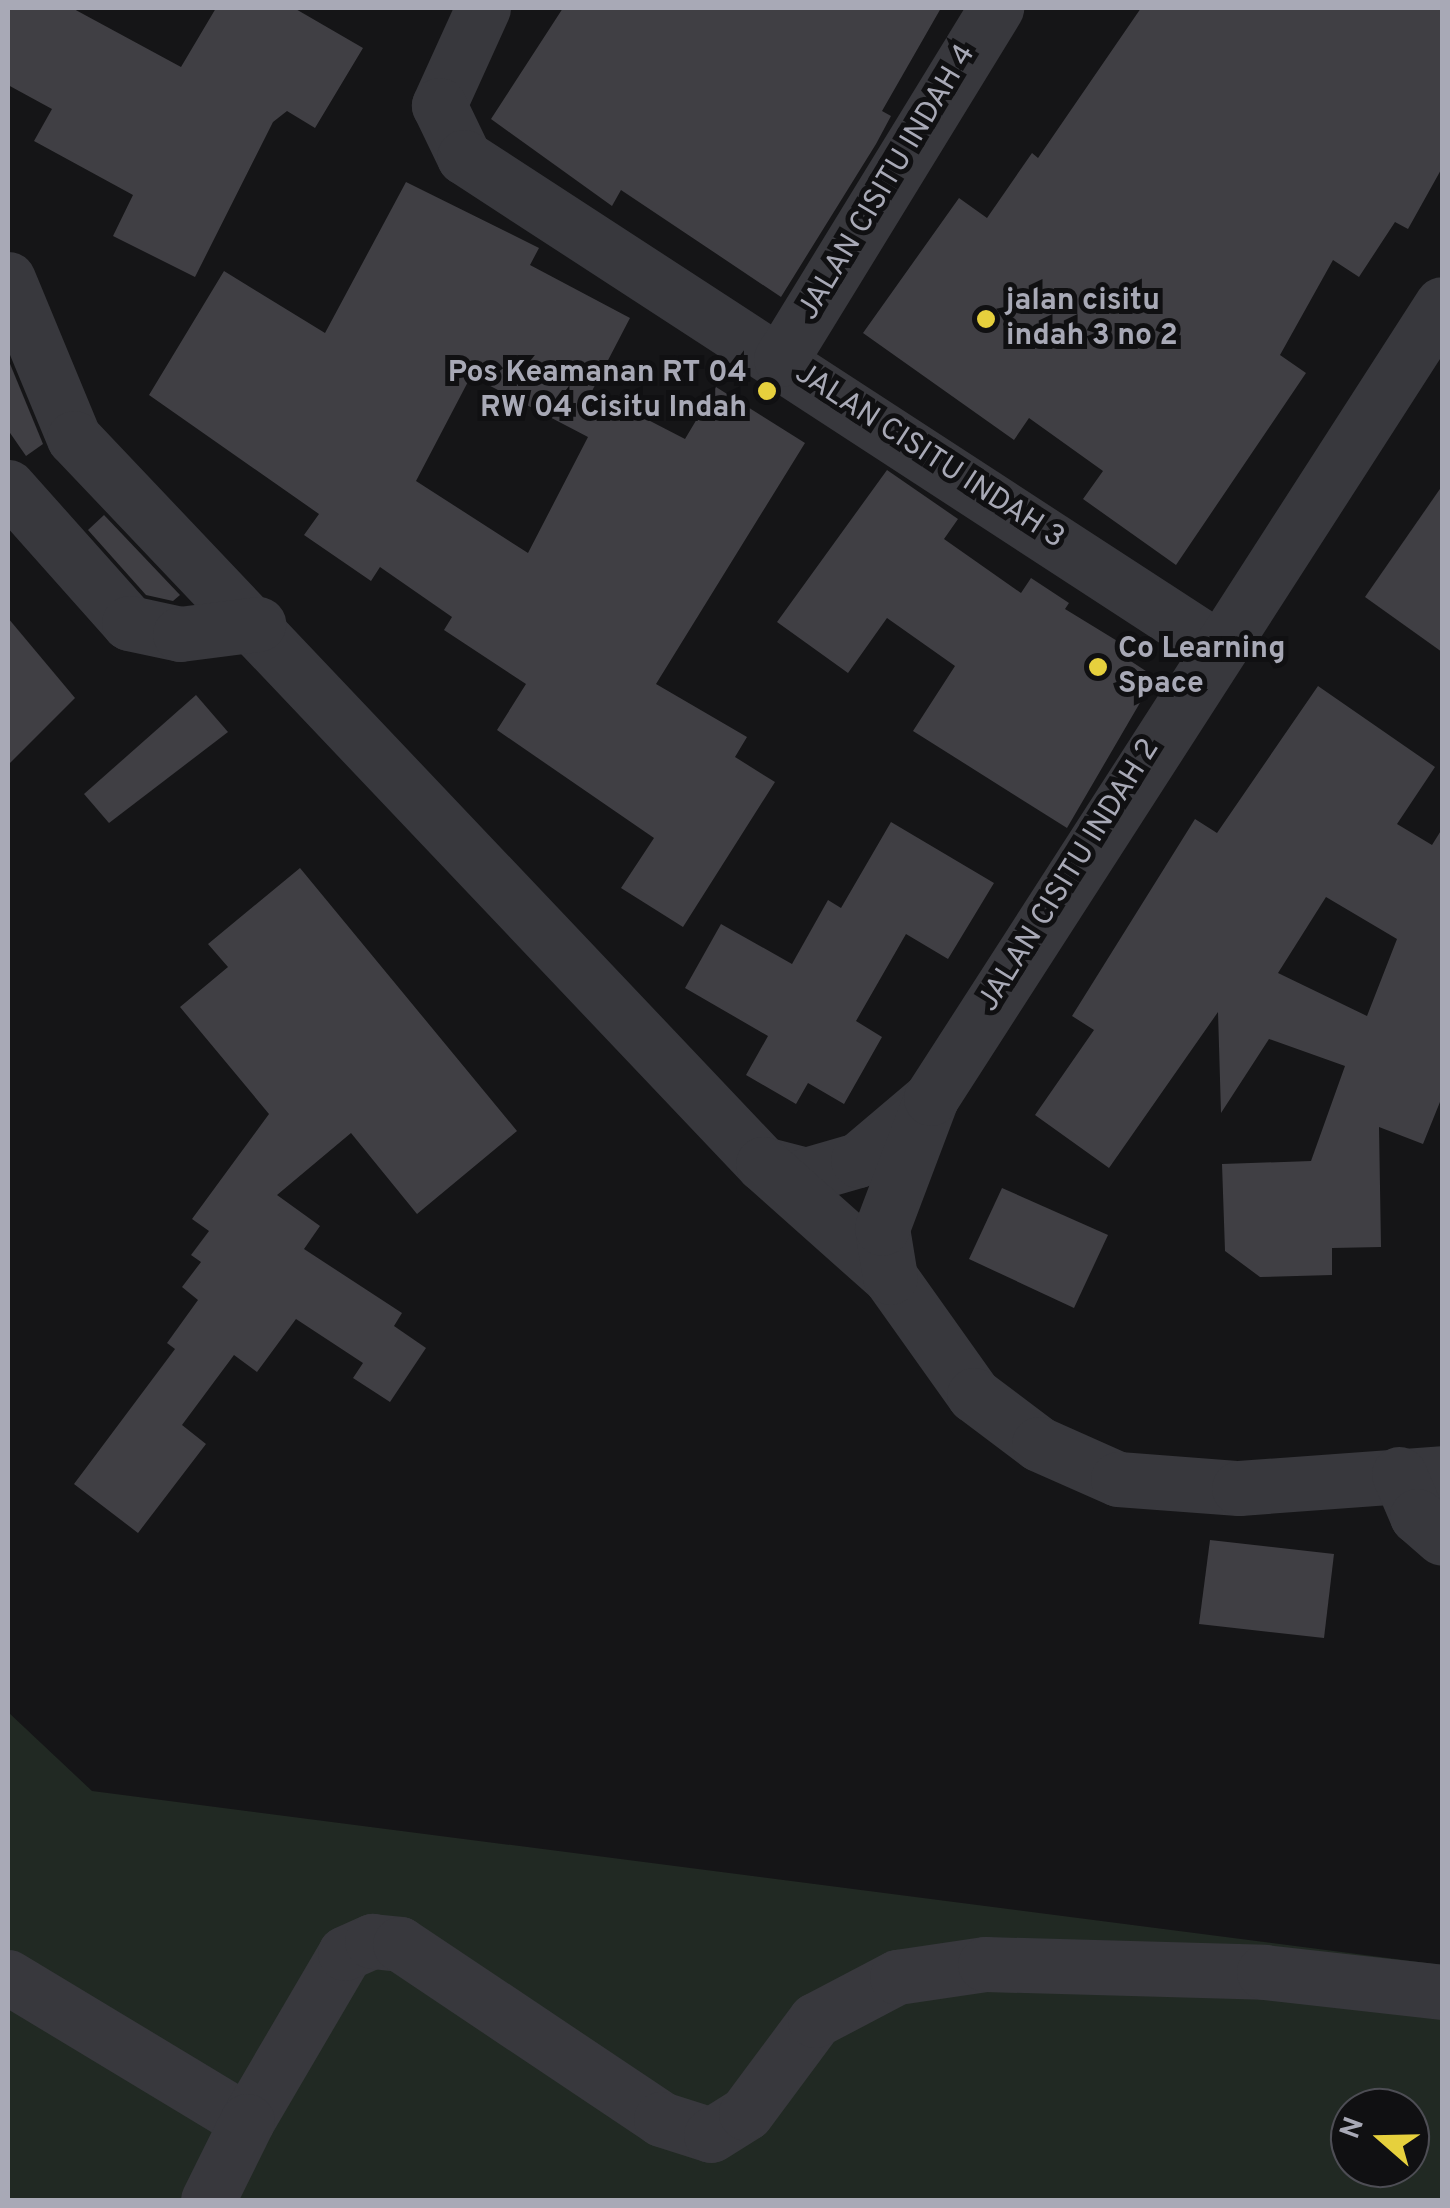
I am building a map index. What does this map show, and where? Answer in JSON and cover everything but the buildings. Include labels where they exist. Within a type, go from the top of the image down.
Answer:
[{"type":"street","name":"JALAN CISITU INDAH 3","points":[[483,8],[446,75],[438,105],[464,157],[1215,646]]},
{"type":"street","name":"JALAN CISITU INDAH 4","points":[[780,360],[996,8]]},
{"type":"street","points":[[8,279],[74,438],[258,624],[763,1164],[890,1277],[974,1395],[1039,1444],[1118,1479],[1239,1488],[1421,1474],[1418,1516],[1442,1538]]},
{"type":"street","name":"JALAN CISITU INDAH 2","points":[[931,1098],[1215,646],[1442,304]]},
{"type":"street","points":[[8,487],[129,623],[180,634],[258,624]]},
{"type":"street","points":[[763,1164],[806,1175],[858,1160],[931,1098]]},
{"type":"street","points":[[890,1277],[882,1228],[931,1098]]},
{"type":"street","points":[[208,2200],[248,2121],[345,1953],[372,1941],[400,1944],[660,2118],[711,2135],[746,2113],[815,2020],[897,1977],[1025,1965],[1264,1972],[1442,1992]]},
{"type":"street","points":[[8,1976],[248,2121]]},
{"type":"shaded area","points":[[8,1712],[92,1791],[1442,1965],[1442,2200],[8,2200]]},
{"type":"place","name":"jalan cisitu indah 3 no 2","points":[[986,319]]},
{"type":"place","name":"Pos Keamanan RT 04 RW 04 Cisitu Indah","points":[[767,391]]},
{"type":"place","name":"Co Learning Space","points":[[1098,667]]}]
